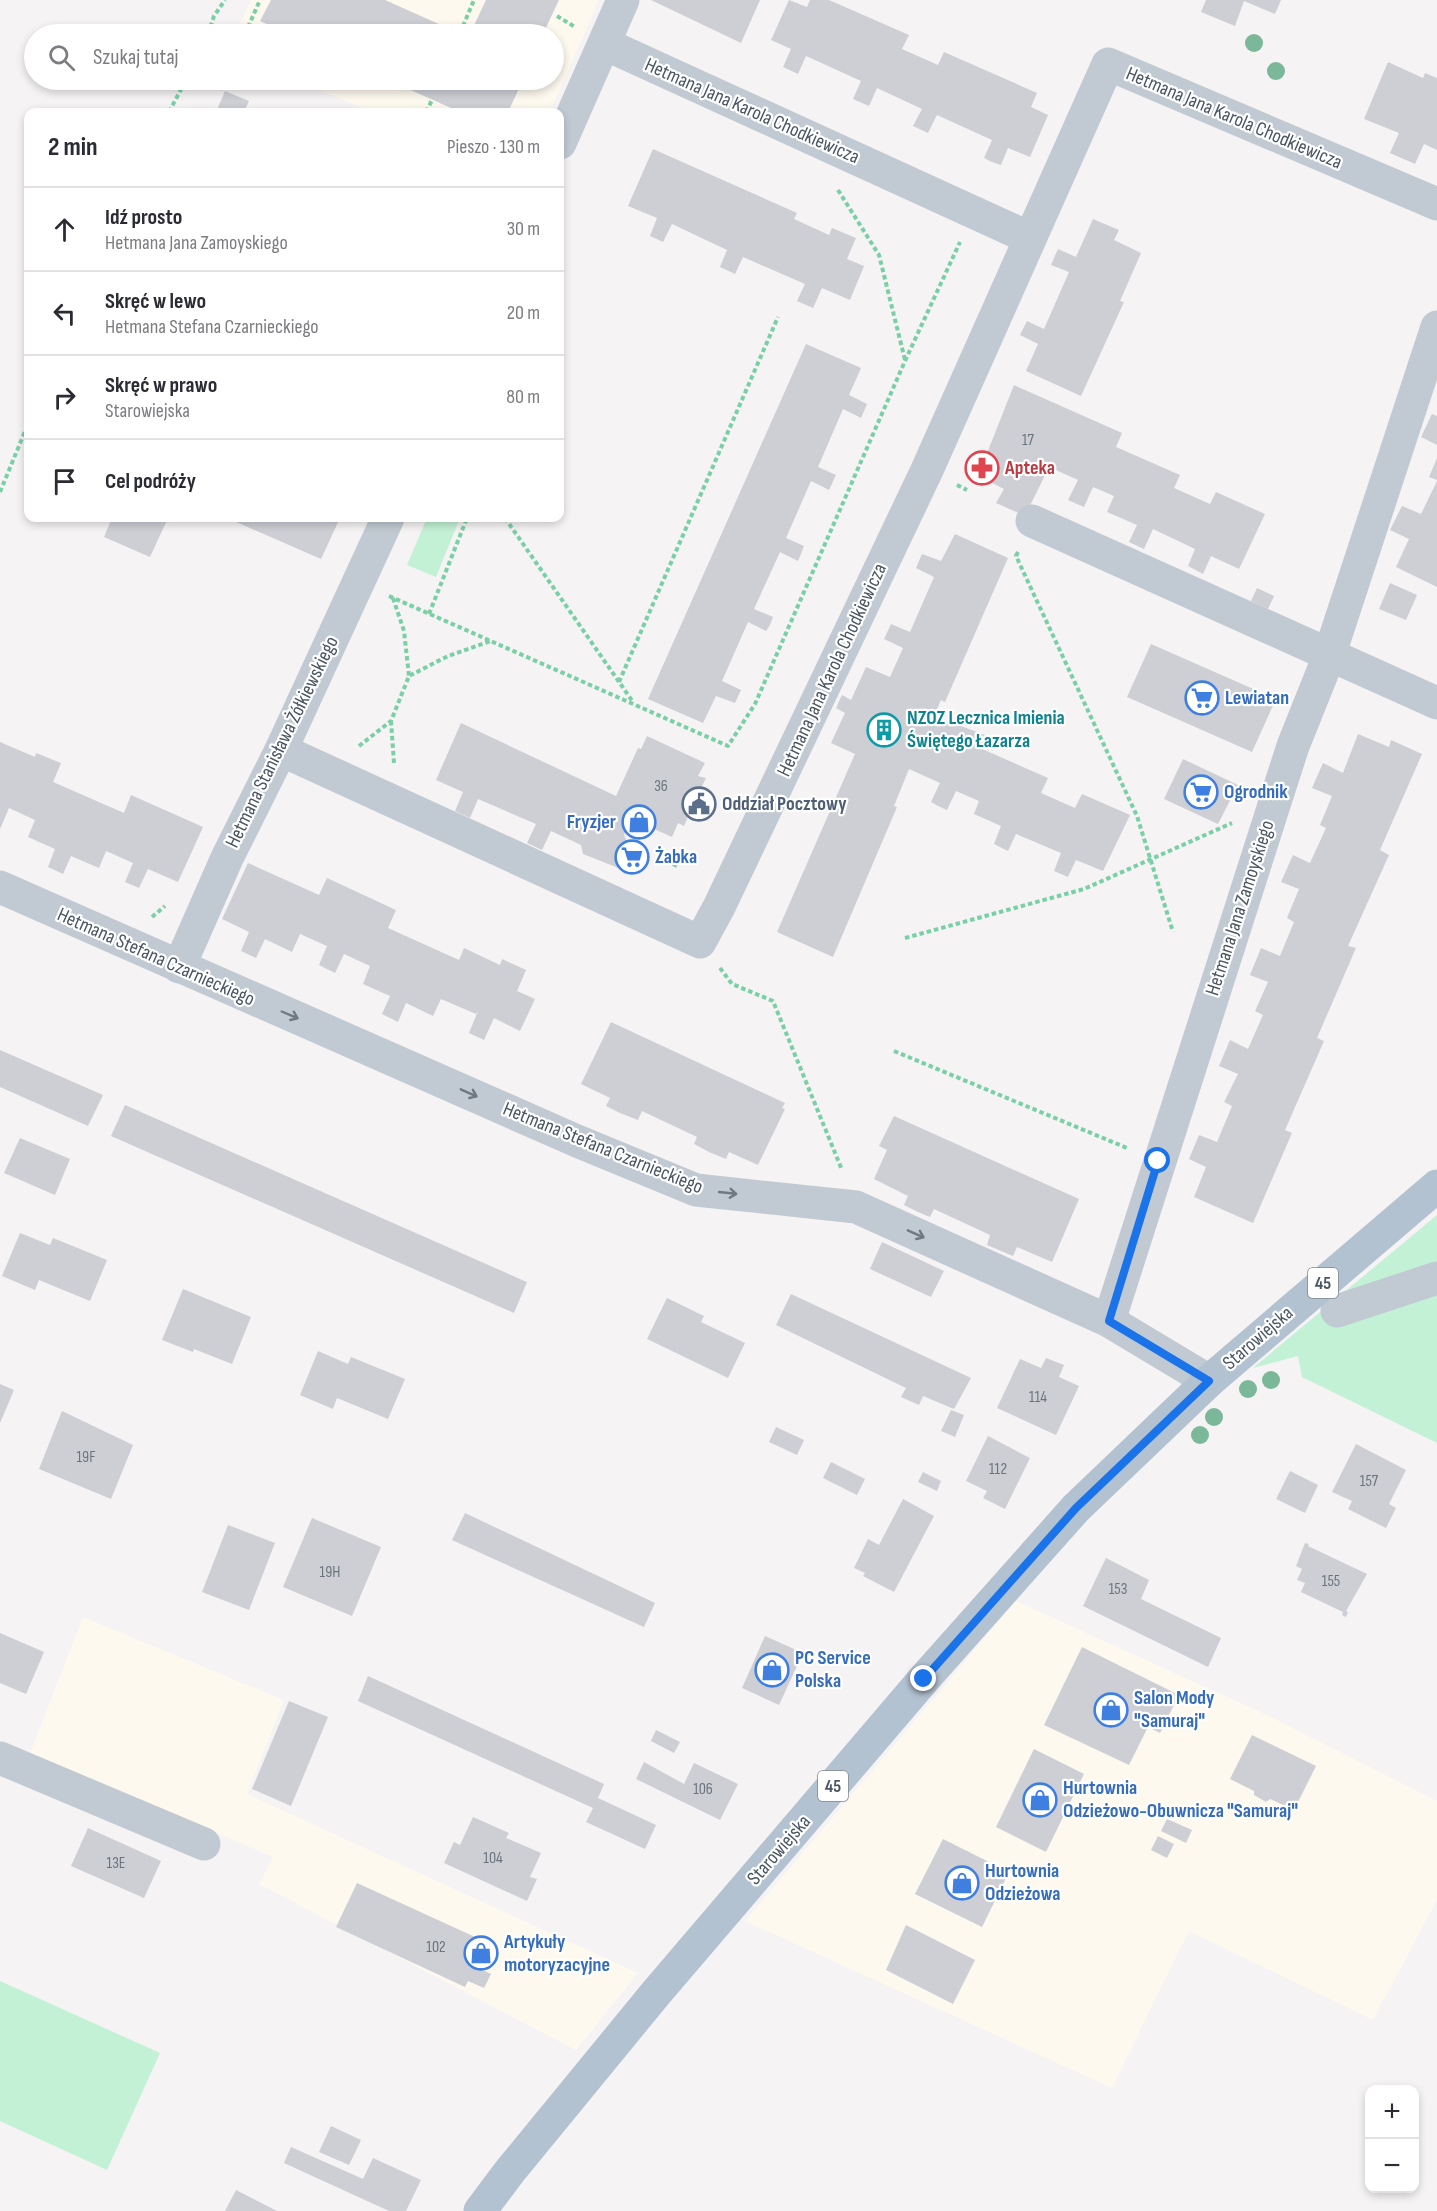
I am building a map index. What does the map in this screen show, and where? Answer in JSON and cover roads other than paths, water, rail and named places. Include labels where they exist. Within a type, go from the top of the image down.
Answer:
[{"type":"main road","name":"Starowiejska","points":[[480,2211],[656,1993],[924,1679],[1076,1508],[1209,1381],[1437,1186]]},
{"type":"street","points":[[564,134],[623,0]]},
{"type":"street","name":"Hetmana Jana Karola Chodkiewicza","points":[[605,44],[1030,237]]},
{"type":"street","name":"Hetmana Jana Karola Chodkiewicza","points":[[281,750],[700,942],[719,907],[927,470],[1108,64],[1437,204]]},
{"type":"street","name":"Hetmana Jana Zamoyskiego","points":[[1109,1321],[1158,1161],[1293,746],[1329,656],[1437,327]]},
{"type":"street","points":[[1032,521],[1437,704]]},
{"type":"street","name":"Hetmana Stanisława Żółkiewskiego","points":[[178,967],[386,522]]},
{"type":"street","name":"Hetmana Stefana Czarnieckiego","points":[[0,887],[577,1141],[696,1190],[856,1207],[1109,1321],[1209,1381]]},
{"type":"street","points":[[1337,1311],[1437,1278]]},
{"type":"street","points":[[0,1758],[204,1844]]},
{"type":"place","name":"Apteka","points":[[982,468]]},
{"type":"place","name":"Lewiatan","points":[[1202,698]]},
{"type":"place","name":"NZOZ Lecznica Imienia Świętego Łazarza","points":[[884,730]]},
{"type":"place","name":"Ogrodnik","points":[[1201,792]]},
{"type":"place","name":"Oddział Pocztowy","points":[[699,804]]},
{"type":"place","name":"Fryzjer","points":[[639,822]]},
{"type":"place","name":"Żabka","points":[[632,857]]},
{"type":"place","name":"PC Service Polska","points":[[772,1670]]},
{"type":"place","name":"Salon Mody \"Samuraj\"","points":[[1111,1710]]},
{"type":"place","name":"Hurtownia Odzieżowo-Obuwnicza \"Samuraj\"","points":[[1040,1800]]},
{"type":"place","name":"Hurtownia Odzieżowa","points":[[962,1883]]},
{"type":"place","name":"Artykuły motoryzacyjne","points":[[481,1953]]}]
